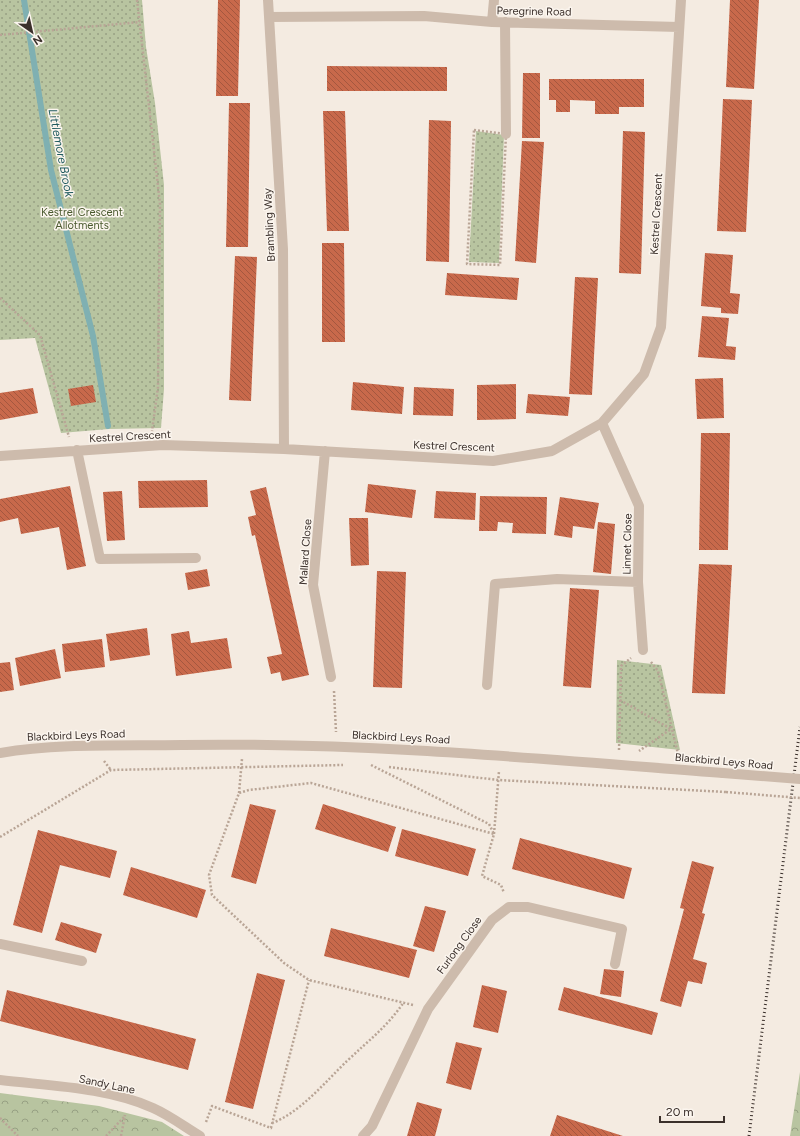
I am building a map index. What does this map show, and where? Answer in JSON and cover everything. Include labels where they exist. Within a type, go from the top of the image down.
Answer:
[{"type":"street","name":"Brambling Way","points":[[268,0],[283,249],[284,449]]},
{"type":"street","points":[[492,22],[494,0]]},
{"type":"street","name":"Kestrel Crescent","points":[[0,456],[152,446],[284,449],[493,461],[552,451],[602,423],[644,374],[661,327],[681,0]]},
{"type":"street","name":"Peregrine Road","points":[[269,17],[424,16],[492,22],[679,27]]},
{"type":"street","points":[[505,22],[506,134]]},
{"type":"street","name":"Linnet Close","points":[[602,423],[639,506],[638,582],[643,650]]},
{"type":"street","points":[[75,450],[100,559],[196,558]]},
{"type":"street","name":"Mallard Close","points":[[325,452],[313,585],[331,677]]},
{"type":"street","points":[[487,685],[496,584],[557,579],[638,582]]},
{"type":"street","name":"Blackbird Leys Road","points":[[0,753],[20,749],[94,746],[243,744],[336,746],[501,755],[800,779]]},
{"type":"street","points":[[509,907],[528,907],[622,929],[615,964]]},
{"type":"street","name":"Furlong Close","points":[[363,1136],[372,1126],[428,1009],[492,920],[509,907]]},
{"type":"street","points":[[0,944],[82,961]]},
{"type":"street","name":"Sandy Lane","points":[[0,1080],[97,1092],[128,1100],[153,1108],[200,1136]]},
{"type":"path","points":[[137,0],[160,204],[158,387],[152,428],[152,446]]},
{"type":"path","points":[[0,35],[140,22]]},
{"type":"path","points":[[474,130],[506,134],[500,265],[467,264],[474,130]]},
{"type":"path","points":[[0,298],[40,335],[75,450]]},
{"type":"path","points":[[618,764],[621,666],[643,650],[658,671],[671,729],[683,770]]},
{"type":"path","points":[[335,697],[336,746]]},
{"type":"path","points":[[620,700],[671,729]]},
{"type":"path","points":[[618,764],[671,729]]},
{"type":"path","points":[[501,755],[494,834],[482,876],[501,885],[509,907]]},
{"type":"path","points":[[494,834],[489,824],[370,764],[498,780],[726,792],[800,798]]},
{"type":"path","points":[[0,837],[111,770],[242,766],[346,765]]},
{"type":"path","points":[[242,766],[239,793],[209,875],[212,894],[284,963],[309,980],[428,1009]]},
{"type":"path","points":[[239,793],[249,790],[311,783],[494,834]]},
{"type":"path","points":[[205,1124],[212,1106],[270,1128],[309,980]]},
{"type":"path","points":[[272,1123],[281,1120],[303,1102],[391,1021],[404,1002]]},
{"type":"path","points":[[121,1136],[128,1100]]},
{"type":"path","points":[[106,1136],[125,1116]]},
{"type":"path","points":[[0,1118],[18,1136]]},
{"type":"green space","name":"Kestrel Crescent Allotments","points":[[0,0],[142,0],[146,47],[155,103],[164,185],[164,389],[161,428],[109,429],[61,433],[35,338],[0,340]]},
{"type":"green space","points":[[476,131],[504,135],[499,263],[469,262]]},
{"type":"green space","points":[[617,660],[661,665],[680,750],[616,743]]},
{"type":"green space","points":[[800,1072],[800,1136],[790,1136]]},
{"type":"green space","points":[[0,1093],[99,1106],[162,1122],[184,1136],[0,1136]]},
{"type":"building","points":[[218,0],[240,0],[238,96],[216,96]]},
{"type":"building","points":[[730,0],[759,0],[754,89],[726,87]]},
{"type":"building","points":[[327,66],[447,67],[447,91],[327,91]]},
{"type":"building","points":[[523,73],[540,73],[540,138],[522,138]]},
{"type":"building","points":[[549,79],[644,79],[644,107],[619,107],[619,114],[595,114],[595,101],[570,100],[570,112],[556,112],[556,100],[549,100]]},
{"type":"building","points":[[723,99],[752,100],[746,232],[717,231]]},
{"type":"building","points":[[229,103],[250,103],[248,247],[226,247]]},
{"type":"building","points":[[323,111],[345,111],[349,231],[327,231]]},
{"type":"building","points":[[429,120],[451,121],[449,262],[426,261]]},
{"type":"building","points":[[623,131],[645,132],[641,274],[619,273]]},
{"type":"building","points":[[522,141],[544,142],[536,263],[515,261]]},
{"type":"building","points":[[322,243],[344,243],[345,342],[322,342]]},
{"type":"building","points":[[705,253],[733,255],[730,293],[740,294],[738,314],[721,313],[721,308],[701,306]]},
{"type":"building","points":[[235,256],[257,257],[251,401],[229,400]]},
{"type":"building","points":[[447,273],[519,278],[517,300],[445,295]]},
{"type":"building","points":[[575,277],[598,278],[592,395],[569,394]]},
{"type":"building","points":[[702,316],[729,318],[726,346],[736,347],[735,360],[698,357]]},
{"type":"building","points":[[723,378],[724,418],[697,419],[695,379]]},
{"type":"building","points":[[353,382],[404,387],[402,414],[351,410]]},
{"type":"building","points":[[516,384],[516,419],[477,420],[477,385]]},
{"type":"building","points":[[93,385],[96,402],[71,406],[68,389]]},
{"type":"building","points":[[414,387],[454,389],[453,416],[413,415]]},
{"type":"building","points":[[33,388],[38,413],[0,420],[0,393]]},
{"type":"building","points":[[528,394],[570,397],[568,416],[526,413]]},
{"type":"building","points":[[701,433],[730,433],[728,550],[699,550]]},
{"type":"building","points":[[207,480],[208,507],[139,508],[138,481]]},
{"type":"building","points":[[368,484],[416,490],[412,518],[365,512]]},
{"type":"building","points":[[70,486],[86,566],[67,570],[59,527],[21,534],[18,518],[0,522],[0,499]]},
{"type":"building","points":[[266,487],[309,675],[282,681],[280,672],[271,674],[267,657],[282,654],[255,535],[252,536],[248,517],[256,515],[250,491]]},
{"type":"building","points":[[122,491],[125,540],[107,541],[103,492]]},
{"type":"building","points":[[436,491],[476,493],[475,520],[434,518]]},
{"type":"building","points":[[480,496],[547,497],[546,534],[512,533],[513,523],[498,522],[497,531],[479,531]]},
{"type":"building","points":[[560,497],[599,503],[594,529],[573,526],[572,538],[554,535]]},
{"type":"building","points":[[349,518],[368,518],[369,565],[351,566]]},
{"type":"building","points":[[598,522],[615,524],[611,574],[593,572]]},
{"type":"building","points":[[699,564],[732,565],[725,694],[692,693]]},
{"type":"building","points":[[207,569],[210,586],[188,590],[185,573]]},
{"type":"building","points":[[377,571],[406,572],[402,688],[373,687]]},
{"type":"building","points":[[570,588],[599,590],[591,688],[563,686]]},
{"type":"building","points":[[147,628],[150,655],[110,661],[106,634]]},
{"type":"building","points":[[189,631],[191,643],[227,638],[232,668],[176,676],[171,634]]},
{"type":"building","points":[[102,639],[105,667],[65,672],[62,644]]},
{"type":"building","points":[[55,649],[61,678],[20,686],[15,658]]},
{"type":"building","points":[[10,662],[14,690],[0,692],[0,663]]},
{"type":"building","points":[[250,804],[276,810],[256,884],[231,877]]},
{"type":"building","points":[[323,804],[396,827],[388,852],[315,829]]},
{"type":"building","points":[[402,829],[476,849],[468,876],[395,856]]},
{"type":"building","points":[[38,830],[117,851],[110,878],[60,865],[42,933],[13,925]]},
{"type":"building","points":[[520,838],[632,868],[624,899],[512,869]]},
{"type":"building","points":[[692,861],[714,867],[702,913],[705,914],[693,959],[707,963],[702,984],[688,981],[681,1007],[660,1001],[684,909],[680,908]]},
{"type":"building","points":[[131,867],[206,890],[197,918],[123,895]]},
{"type":"building","points":[[425,906],[446,911],[434,952],[413,946]]},
{"type":"building","points":[[61,922],[102,934],[96,953],[55,940]]},
{"type":"building","points":[[331,928],[417,950],[409,978],[324,956]]},
{"type":"building","points":[[604,969],[624,971],[621,997],[600,994]]},
{"type":"building","points":[[257,973],[285,980],[253,1109],[225,1102]]},
{"type":"building","points":[[482,985],[507,991],[498,1033],[473,1027]]},
{"type":"building","points":[[564,987],[658,1013],[652,1035],[558,1010]]},
{"type":"building","points":[[7,990],[196,1039],[188,1070],[0,1021]]},
{"type":"building","points":[[456,1042],[482,1048],[471,1090],[446,1083]]},
{"type":"building","points":[[417,1102],[442,1109],[435,1136],[407,1136]]},
{"type":"building","points":[[557,1115],[623,1136],[550,1136]]},
{"type":"waterway","name":"Littlemore Brook","points":[[24,0],[51,170],[93,336],[108,426]]},
{"type":"railway","points":[[749,1136],[800,727]]}]
